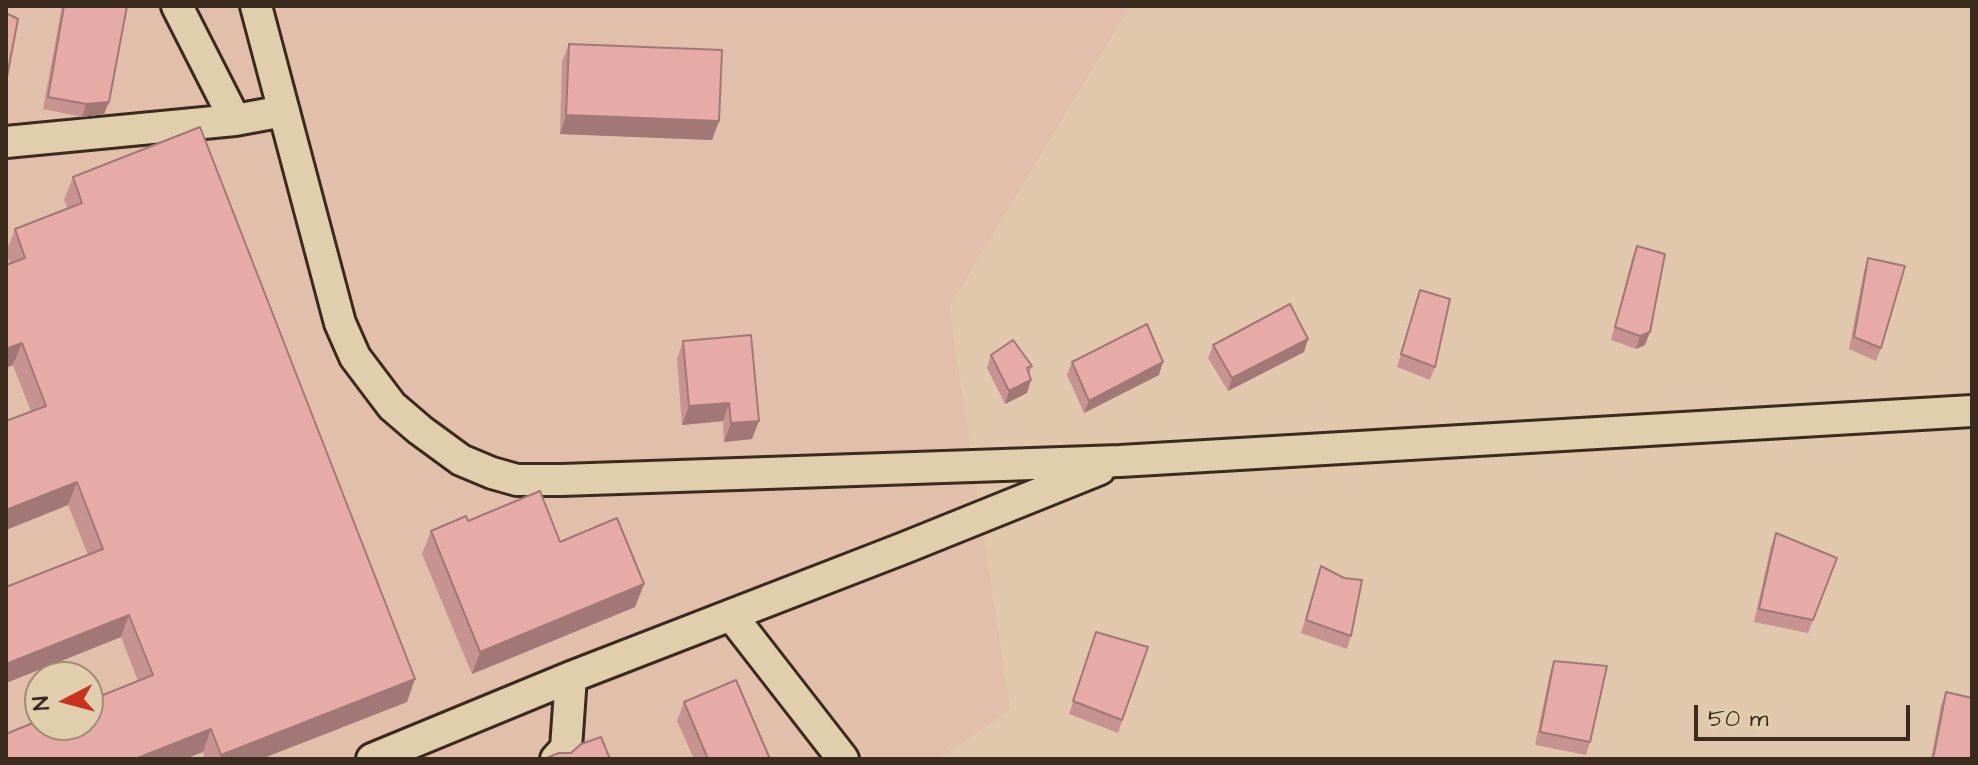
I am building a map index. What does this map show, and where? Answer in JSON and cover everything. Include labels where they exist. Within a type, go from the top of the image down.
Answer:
[{"type":"street","points":[[177,6],[235,120]]},
{"type":"street","points":[[256,6],[340,323],[355,357],[392,406],[420,430],[461,460],[517,480],[1120,461],[1972,411]]},
{"type":"street","points":[[6,142],[235,120],[284,111]]},
{"type":"street","points":[[372,759],[571,677],[1120,461]]},
{"type":"street","points":[[731,615],[843,759]]},
{"type":"street","points":[[556,759],[566,748],[571,677]]},
{"type":"shaded area","points":[[6,6],[1130,6],[949,307],[1010,709],[939,759],[6,759]]},
{"type":"building","points":[[64,6],[127,6],[109,102],[86,104],[48,97]]},
{"type":"building","points":[[6,13],[18,19],[6,82]]},
{"type":"building","points":[[569,44],[722,50],[719,121],[566,115]]},
{"type":"building","points":[[200,127],[415,679],[221,755],[211,729],[135,759],[6,759],[6,734],[24,727],[24,741],[104,741],[104,695],[153,675],[129,615],[6,664],[6,587],[103,549],[77,482],[6,510],[6,421],[46,406],[22,343],[6,349],[6,265],[25,258],[15,229],[82,203],[73,177]]},
{"type":"building","points":[[1637,246],[1665,254],[1650,332],[1640,336],[1615,327]]},
{"type":"building","points":[[1868,258],[1905,266],[1881,348],[1854,337]]},
{"type":"building","points":[[1420,290],[1450,299],[1435,367],[1401,354]]},
{"type":"building","points":[[1290,304],[1308,339],[1232,378],[1213,345]]},
{"type":"building","points":[[1147,324],[1163,362],[1089,401],[1072,362]]},
{"type":"building","points":[[751,335],[759,421],[731,423],[729,403],[689,406],[683,341]]},
{"type":"building","points":[[1013,340],[1032,366],[1027,368],[1031,380],[1009,391],[991,355]]},
{"type":"building","points":[[540,491],[560,542],[617,518],[644,584],[480,652],[431,531],[466,516],[468,521]]},
{"type":"building","points":[[1776,533],[1837,558],[1813,620],[1759,609]]},
{"type":"building","points":[[1321,566],[1344,578],[1362,580],[1351,636],[1306,620]]},
{"type":"building","points":[[1096,632],[1148,647],[1122,720],[1073,701]]},
{"type":"building","points":[[1554,661],[1607,666],[1590,742],[1540,732]]},
{"type":"building","points":[[736,680],[770,759],[708,759],[684,702]]},
{"type":"building","points":[[1946,692],[1972,698],[1972,759],[1933,759]]},
{"type":"building","points":[[601,737],[610,759],[544,759],[559,753],[571,753],[581,744]]}]
